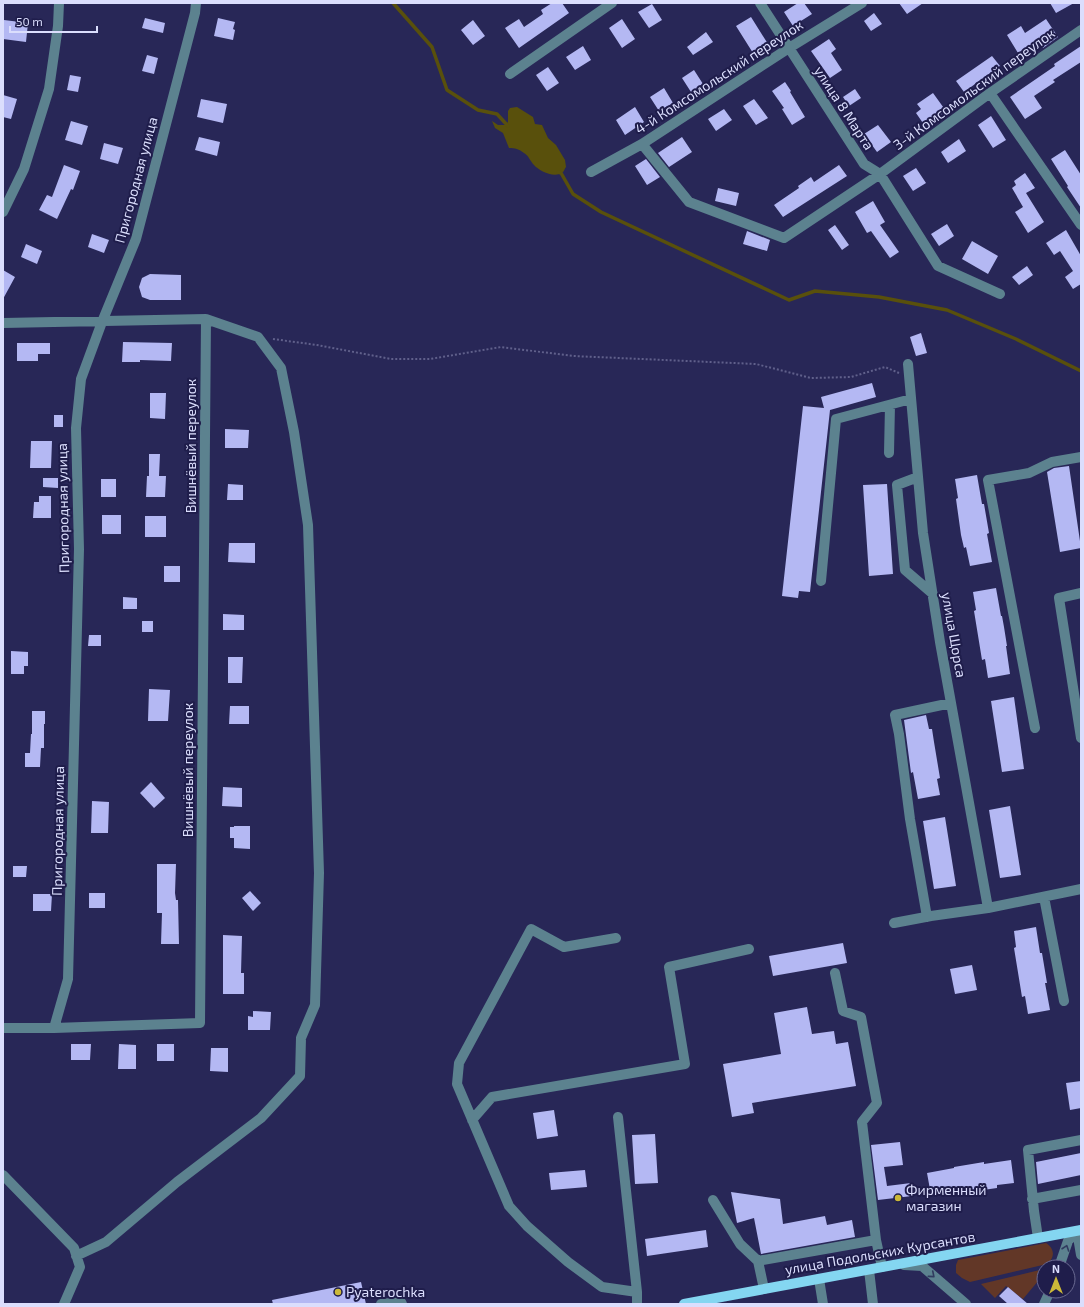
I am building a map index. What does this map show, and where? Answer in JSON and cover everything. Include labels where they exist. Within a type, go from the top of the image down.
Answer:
[{"type":"main road","name":"улица Подольских Курсантов","points":[[684,1304],[1079,1231]]},
{"type":"street","points":[[3,212],[24,169],[49,89],[58,26],[58,3]]},
{"type":"street","name":"Пригородная улица","points":[[54,1028],[68,979],[78,549],[76,428],[81,379],[102,322],[136,239],[195,14],[196,3]]},
{"type":"street","points":[[510,74],[612,3]]},
{"type":"street","name":"улица 8 Марта","points":[[760,3],[864,164],[880,174],[938,266],[1000,294]]},
{"type":"street","name":"4-й Комсомольский переулок","points":[[591,172],[642,144],[789,48],[862,3]]},
{"type":"street","name":"3-й Комсомольский переулок","points":[[642,144],[689,202],[784,238],[880,174],[990,93],[1081,30]]},
{"type":"street","points":[[990,93],[1081,225]]},
{"type":"street","points":[[3,323],[206,319],[258,337],[281,368],[294,432],[308,525],[319,873],[315,1005],[301,1038],[300,1076],[260,1118],[177,1182],[106,1242],[76,1256]]},
{"type":"street","name":"Вишнёвый переулок","points":[[3,1028],[54,1028],[200,1023],[206,319]]},
{"type":"street","name":"улица Щорса","points":[[908,364],[923,533],[951,703],[988,908]]},
{"type":"street","points":[[821,581],[836,419],[911,399]]},
{"type":"street","points":[[889,453],[890,405]]},
{"type":"street","points":[[1036,728],[988,480],[1030,472],[1052,462],[1081,457]]},
{"type":"street","points":[[918,477],[897,485],[905,570],[933,594]]},
{"type":"street","points":[[1081,593],[1059,598],[1079,716],[1081,738]]},
{"type":"street","points":[[927,917],[910,819],[899,734],[895,715],[951,703]]},
{"type":"street","points":[[894,923],[988,908],[1081,889]]},
{"type":"street","points":[[1044,896],[1064,1001]]},
{"type":"street","points":[[616,938],[564,947],[531,929],[459,1063],[456,1084],[509,1206],[527,1226],[568,1262],[602,1287],[637,1292]]},
{"type":"street","points":[[472,1120],[492,1096],[685,1064],[669,967],[749,949]]},
{"type":"street","points":[[835,973],[843,1011],[861,1017],[878,1104],[862,1122],[876,1240],[882,1267]]},
{"type":"street","points":[[618,1117],[637,1292],[637,1304]]},
{"type":"street","points":[[1038,1238],[1032,1199],[1028,1150],[1081,1140]]},
{"type":"street","points":[[3,1175],[74,1248],[80,1267],[64,1304]]},
{"type":"street","points":[[1032,1199],[1081,1190]]},
{"type":"street","points":[[713,1200],[740,1244],[758,1261],[764,1289]]},
{"type":"street","points":[[1079,1231],[1081,1255]]},
{"type":"street","points":[[1062,1259],[1068,1241],[1079,1231]]},
{"type":"street","points":[[758,1261],[876,1240]]},
{"type":"street","points":[[896,1265],[922,1266],[966,1304]]},
{"type":"street","points":[[869,1270],[873,1304]]},
{"type":"street","points":[[819,1279],[823,1304]]},
{"type":"street","points":[[381,1304],[401,1302],[402,1304]]},
{"type":"path","points":[[258,337],[317,345],[391,359],[430,359],[501,347],[573,356],[756,364],[811,378],[851,377],[885,367],[908,377]]},
{"type":"shaded area","points":[[517,107],[533,117],[535,124],[542,125],[548,138],[556,145],[565,160],[566,167],[563,172],[556,175],[543,172],[536,167],[522,152],[517,149],[509,148],[503,133],[495,128],[492,121],[498,125],[505,125],[508,122],[508,111],[510,108]]},
{"type":"shaded area","points":[[1046,1243],[1051,1247],[1053,1253],[1051,1259],[1036,1259],[1036,1267],[970,1282],[956,1273],[956,1265],[958,1260]]},
{"type":"shaded area","points":[[1036,1271],[1036,1284],[1023,1299],[1006,1286],[995,1298],[981,1284]]},
{"type":"building","points":[[552,3],[562,3],[569,13],[519,48],[505,28],[519,19],[524,27],[543,14],[541,10]]},
{"type":"building","points":[[798,3],[804,3],[812,14],[793,26],[784,12]]},
{"type":"building","points":[[899,3],[923,3],[907,14]]},
{"type":"building","points":[[1050,3],[1074,3],[1056,13]]},
{"type":"building","points":[[652,4],[662,20],[649,28],[638,12]]},
{"type":"building","points":[[874,13],[882,24],[871,31],[864,21]]},
{"type":"building","points":[[751,17],[768,44],[753,53],[736,26]]},
{"type":"building","points":[[145,18],[165,23],[163,33],[142,28]]},
{"type":"building","points":[[218,18],[235,22],[233,29],[235,30],[233,40],[214,36]]},
{"type":"building","points":[[622,19],[635,39],[622,48],[609,28]]},
{"type":"building","points":[[1046,19],[1058,37],[1043,48],[1038,40],[1018,53],[1007,35],[1021,26],[1025,33]]},
{"type":"building","points":[[4,20],[28,23],[26,42],[3,39]]},
{"type":"building","points":[[473,20],[485,36],[473,45],[461,30]]},
{"type":"building","points":[[706,32],[713,42],[693,55],[687,47]]},
{"type":"building","points":[[829,39],[836,49],[831,53],[842,70],[830,78],[811,51]]},
{"type":"building","points":[[583,46],[591,60],[575,70],[566,57]]},
{"type":"building","points":[[1081,46],[1081,62],[1053,80],[1055,82],[1034,96],[1042,108],[1025,119],[1010,97]]},
{"type":"building","points":[[147,55],[158,58],[154,74],[142,71]]},
{"type":"building","points":[[992,56],[1000,66],[964,92],[956,81]]},
{"type":"building","points":[[548,67],[559,83],[547,91],[536,75]]},
{"type":"building","points":[[694,70],[703,84],[691,92],[682,78]]},
{"type":"building","points":[[70,75],[81,77],[78,92],[67,90]]},
{"type":"building","points":[[785,82],[805,117],[792,125],[782,109],[784,108],[772,91]]},
{"type":"building","points":[[664,88],[673,103],[659,111],[650,97]]},
{"type":"building","points":[[855,89],[861,98],[849,106],[843,97]]},
{"type":"building","points":[[933,93],[946,111],[925,126],[916,113],[921,109],[917,104]]},
{"type":"building","points":[[3,95],[17,99],[11,119],[3,117]]},
{"type":"building","points":[[201,99],[227,104],[223,123],[197,117]]},
{"type":"building","points":[[754,99],[768,118],[756,125],[743,106]]},
{"type":"building","points":[[635,107],[644,122],[625,135],[616,120]]},
{"type":"building","points":[[724,109],[732,120],[716,131],[708,119]]},
{"type":"building","points":[[991,116],[1006,140],[993,148],[978,125]]},
{"type":"building","points":[[71,121],[88,126],[82,145],[65,140]]},
{"type":"building","points":[[878,125],[891,142],[877,152],[864,134]]},
{"type":"building","points":[[199,137],[220,142],[217,156],[195,150]]},
{"type":"building","points":[[682,137],[692,152],[669,167],[658,153]]},
{"type":"building","points":[[959,139],[966,151],[948,163],[941,152]]},
{"type":"building","points":[[104,143],[123,148],[118,164],[100,159]]},
{"type":"building","points":[[1065,150],[1081,175],[1081,208],[1051,159]]},
{"type":"building","points":[[646,159],[660,177],[647,185],[635,166]]},
{"type":"building","points":[[64,165],[80,171],[73,190],[71,189],[57,219],[39,210],[47,195],[52,197]]},
{"type":"building","points":[[839,165],[847,176],[783,217],[774,205],[799,188],[798,186],[811,177],[814,182]]},
{"type":"building","points":[[916,168],[926,183],[913,191],[903,176]]},
{"type":"building","points":[[1025,173],[1035,188],[1026,193],[1044,222],[1028,233],[1015,212],[1023,207],[1012,188],[1016,185],[1014,181]]},
{"type":"building","points":[[718,188],[739,193],[736,206],[715,201]]},
{"type":"building","points":[[873,201],[885,222],[880,225],[899,252],[890,258],[871,231],[867,233],[855,212]]},
{"type":"building","points":[[947,224],[954,236],[939,246],[931,234]]},
{"type":"building","points":[[835,225],[849,245],[842,250],[828,230]]},
{"type":"building","points":[[1066,230],[1081,256],[1081,284],[1073,289],[1065,277],[1073,271],[1060,251],[1054,255],[1046,243]]},
{"type":"building","points":[[747,231],[770,240],[767,251],[743,244]]},
{"type":"building","points":[[92,234],[109,240],[104,253],[88,247]]},
{"type":"building","points":[[972,241],[998,256],[988,274],[962,259]]},
{"type":"building","points":[[26,244],[42,251],[37,264],[21,257]]},
{"type":"building","points":[[1027,266],[1033,275],[1019,285],[1012,277]]},
{"type":"building","points":[[3,270],[15,277],[3,299]]},
{"type":"building","points":[[150,274],[181,275],[181,300],[150,300],[142,297],[139,287],[142,278]]},
{"type":"building","points":[[921,333],[927,353],[916,356],[910,337]]},
{"type":"building","points":[[123,342],[172,343],[171,361],[140,360],[140,362],[122,362]]},
{"type":"building","points":[[17,343],[50,343],[50,354],[38,354],[38,361],[17,361]]},
{"type":"building","points":[[872,383],[876,397],[830,410],[810,592],[799,591],[798,598],[782,596],[803,406],[824,408],[821,397]]},
{"type":"building","points":[[150,393],[166,393],[165,419],[150,418]]},
{"type":"building","points":[[54,415],[63,415],[63,427],[54,427]]},
{"type":"building","points":[[225,429],[249,430],[248,448],[225,448]]},
{"type":"building","points":[[31,441],[52,441],[51,468],[30,468]]},
{"type":"building","points":[[149,454],[160,454],[159,476],[166,476],[165,497],[146,497],[147,476],[149,476]]},
{"type":"building","points":[[1069,466],[1081,548],[1060,552],[1047,472],[1054,468]]},
{"type":"building","points":[[977,475],[989,533],[987,534],[992,562],[970,566],[966,547],[964,548],[961,535],[955,479]]},
{"type":"building","points":[[43,478],[58,478],[58,488],[43,487]]},
{"type":"building","points":[[101,479],[116,479],[116,497],[101,497]]},
{"type":"building","points":[[228,484],[243,485],[243,500],[227,500]]},
{"type":"building","points":[[887,484],[893,574],[869,576],[863,485]]},
{"type":"building","points":[[39,496],[51,496],[51,518],[33,518],[34,502],[39,502]]},
{"type":"building","points":[[102,515],[121,515],[121,534],[102,534]]},
{"type":"building","points":[[145,516],[166,516],[166,537],[145,537]]},
{"type":"building","points":[[229,543],[255,543],[255,563],[228,562]]},
{"type":"building","points":[[164,566],[180,566],[180,582],[164,582]]},
{"type":"building","points":[[996,588],[1004,627],[1010,674],[988,678],[985,659],[982,660],[974,611],[976,610],[973,592]]},
{"type":"building","points":[[123,597],[137,598],[137,609],[123,609]]},
{"type":"building","points":[[223,614],[244,615],[244,630],[223,630]]},
{"type":"building","points":[[142,621],[153,621],[153,632],[142,632]]},
{"type":"building","points":[[89,635],[101,635],[101,646],[88,646]]},
{"type":"building","points":[[11,651],[28,652],[28,666],[24,666],[24,674],[11,674]]},
{"type":"building","points":[[228,657],[243,657],[242,683],[228,683]]},
{"type":"building","points":[[149,689],[170,690],[168,721],[148,721]]},
{"type":"building","points":[[1014,697],[1024,769],[1002,772],[991,701]]},
{"type":"building","points":[[230,706],[249,706],[249,724],[229,724]]},
{"type":"building","points":[[32,711],[45,711],[44,748],[41,748],[40,767],[25,767],[25,753],[30,753]]},
{"type":"building","points":[[926,715],[929,729],[932,729],[940,778],[937,779],[940,795],[918,799],[913,772],[911,773],[904,720]]},
{"type":"building","points":[[151,782],[165,798],[154,808],[140,793]]},
{"type":"building","points":[[223,787],[242,788],[242,807],[222,806]]},
{"type":"building","points":[[92,801],[109,802],[108,833],[91,833]]},
{"type":"building","points":[[1010,806],[1021,875],[1000,878],[989,810]]},
{"type":"building","points":[[945,817],[956,886],[934,889],[923,821]]},
{"type":"building","points":[[250,826],[250,849],[234,848],[234,838],[230,838],[230,827]]},
{"type":"building","points":[[157,864],[176,864],[175,893],[176,900],[178,900],[179,944],[161,944],[162,913],[157,913]]},
{"type":"building","points":[[13,866],[27,866],[26,877],[13,877]]},
{"type":"building","points":[[250,891],[261,903],[253,911],[242,898]]},
{"type":"building","points":[[89,893],[105,893],[105,908],[89,908]]},
{"type":"building","points":[[33,894],[52,894],[51,911],[33,911]]},
{"type":"building","points":[[1036,927],[1040,953],[1042,953],[1050,1010],[1028,1014],[1025,996],[1022,997],[1014,948],[1016,947],[1014,931]]},
{"type":"building","points":[[223,935],[242,936],[241,973],[244,973],[244,994],[223,994]]},
{"type":"building","points":[[843,943],[847,963],[773,976],[769,956]]},
{"type":"building","points":[[972,965],[977,990],[955,994],[950,969]]},
{"type":"building","points":[[807,1007],[812,1034],[834,1031],[836,1044],[848,1042],[856,1086],[752,1103],[754,1113],[732,1117],[723,1064],[781,1054],[774,1013]]},
{"type":"building","points":[[253,1011],[271,1012],[270,1030],[248,1030],[248,1016],[253,1017]]},
{"type":"building","points":[[71,1044],[91,1044],[90,1060],[71,1060]]},
{"type":"building","points":[[119,1044],[136,1045],[136,1069],[118,1069]]},
{"type":"building","points":[[157,1044],[174,1044],[174,1061],[157,1061]]},
{"type":"building","points":[[211,1048],[228,1048],[228,1072],[210,1071]]},
{"type":"building","points":[[1081,1081],[1081,1108],[1070,1110],[1066,1083]]},
{"type":"building","points":[[554,1110],[558,1136],[537,1139],[533,1113]]},
{"type":"building","points":[[655,1134],[658,1183],[635,1184],[632,1135]]},
{"type":"building","points":[[900,1142],[903,1165],[884,1167],[887,1186],[911,1183],[912,1196],[878,1200],[871,1145]]},
{"type":"building","points":[[1081,1153],[1081,1175],[1038,1184],[1036,1162]]},
{"type":"building","points":[[1011,1160],[1014,1183],[997,1185],[997,1188],[948,1195],[948,1192],[931,1195],[927,1173],[984,1162],[984,1164]]},
{"type":"building","points":[[585,1170],[587,1187],[551,1190],[549,1173]]},
{"type":"building","points":[[731,1192],[780,1199],[783,1224],[825,1216],[827,1225],[852,1220],[855,1237],[761,1254],[754,1218],[737,1223]]},
{"type":"building","points":[[706,1230],[708,1247],[647,1256],[645,1239]]},
{"type":"building","name":"Pyaterochka","points":[[361,1282],[366,1304],[273,1304],[272,1300]]},
{"type":"building","points":[[1008,1287],[1028,1304],[1008,1304],[999,1296]]},
{"type":"waterway","points":[[393,3],[432,47],[447,90],[478,110],[497,114],[508,126]]},
{"type":"waterway","points":[[558,172],[561,173],[573,194],[601,212],[789,300],[815,291],[879,297],[947,310],[1016,339],[1081,371]]},
{"type":"place","name":"Фирменный магазин","points":[[898,1198]]},
{"type":"place","name":"Pyaterochka","points":[[338,1292]]}]
